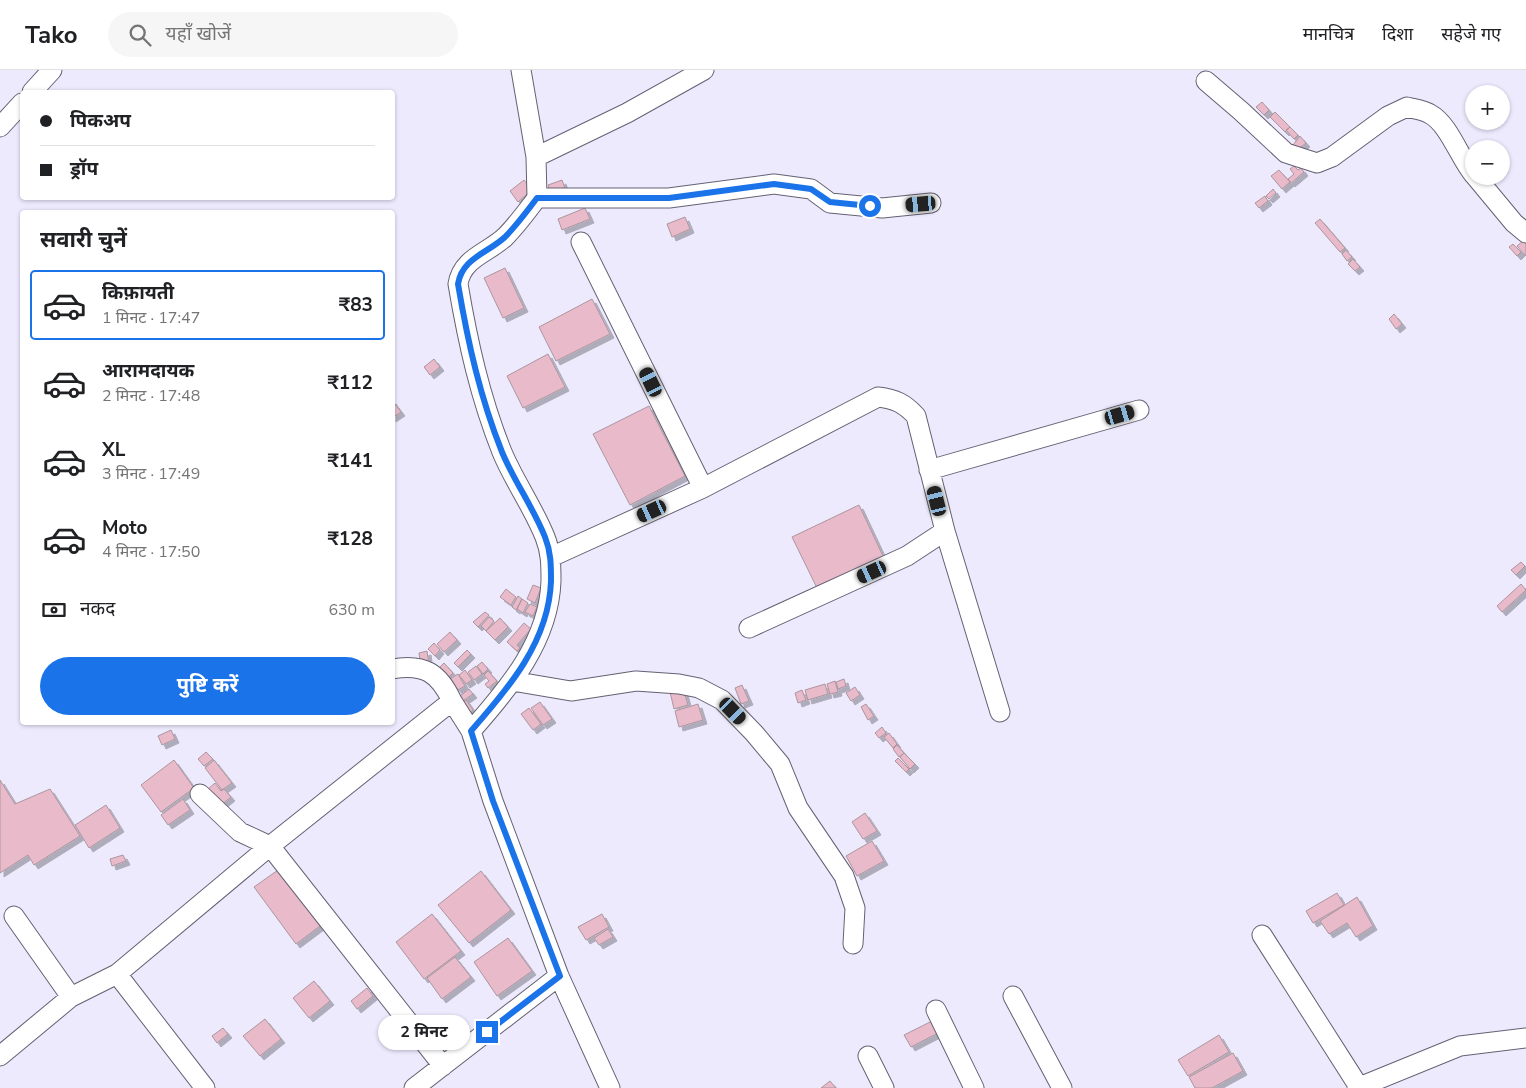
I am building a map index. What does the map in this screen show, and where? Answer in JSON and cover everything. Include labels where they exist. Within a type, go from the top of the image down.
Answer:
[{"type":"street","points":[[34,90],[52,70]]},
{"type":"street","points":[[471,731],[512,681],[536,645],[549,610],[551,557],[544,536],[503,454],[479,390],[458,284],[462,269],[503,238],[537,198],[536,157],[521,70]]},
{"type":"street","points":[[536,157],[627,113],[704,70]]},
{"type":"street","points":[[1206,81],[1286,153],[1317,163],[1332,157],[1388,116],[1407,107],[1431,114],[1452,139],[1465,164]]},
{"type":"street","points":[[0,128],[20,105]]},
{"type":"street","points":[[537,198],[669,198],[774,184],[811,189],[830,202],[882,208],[931,203]]},
{"type":"street","points":[[1482,185],[1514,223],[1526,232]]},
{"type":"street","points":[[581,242],[703,488]]},
{"type":"street","points":[[551,557],[703,488],[878,397],[895,400],[906,405],[916,416],[945,531],[1000,712]]},
{"type":"street","points":[[929,470],[1139,410]]},
{"type":"street","points":[[749,628],[907,556],[945,531]]},
{"type":"street","points":[[395,669],[416,666],[432,672],[447,690],[471,731],[493,801],[560,976],[610,1088]]},
{"type":"street","points":[[512,681],[571,691],[636,681],[679,684],[700,688],[722,700],[754,732],[780,764],[798,808],[844,876],[855,908],[853,944]]},
{"type":"street","points":[[0,1056],[71,996],[117,974],[270,846],[452,701]]},
{"type":"street","points":[[200,794],[240,832],[270,846],[443,1066]]},
{"type":"street","points":[[14,916],[71,996]]},
{"type":"street","points":[[1262,935],[1358,1088],[1460,1046],[1526,1038]]},
{"type":"street","points":[[117,974],[205,1088]]},
{"type":"street","points":[[414,1088],[560,976]]},
{"type":"street","points":[[1013,996],[1062,1088]]},
{"type":"street","points":[[936,1010],[974,1088]]},
{"type":"street","points":[[868,1056],[884,1088]]},
{"type":"building","points":[[1262,102],[1269,110],[1264,115],[1256,107]]},
{"type":"building","points":[[1275,112],[1290,127],[1285,132],[1270,117]]},
{"type":"building","points":[[1290,127],[1298,135],[1294,139],[1286,130]]},
{"type":"building","points":[[1300,136],[1306,143],[1297,150],[1293,145]]},
{"type":"building","points":[[1294,166],[1298,170],[1301,168],[1304,172],[1291,183],[1288,179],[1294,174],[1290,169]]},
{"type":"building","points":[[1279,170],[1290,182],[1282,189],[1271,176]]},
{"type":"building","points":[[524,180],[532,190],[518,202],[510,191]]},
{"type":"building","points":[[562,180],[566,191],[552,196],[548,185]]},
{"type":"building","points":[[1273,189],[1276,193],[1269,199],[1266,196]]},
{"type":"building","points":[[1265,196],[1268,201],[1259,208],[1255,203]]},
{"type":"building","points":[[585,208],[590,219],[562,230],[558,219]]},
{"type":"building","points":[[685,217],[690,229],[672,237],[667,224]]},
{"type":"building","points":[[1320,219],[1345,248],[1340,252],[1315,223]]},
{"type":"building","points":[[1526,240],[1526,256],[1517,246]]},
{"type":"building","points":[[1513,244],[1521,252],[1517,256],[1509,247]]},
{"type":"building","points":[[1346,250],[1352,257],[1347,261],[1342,254]]},
{"type":"building","points":[[1353,259],[1360,267],[1355,271],[1348,264]]},
{"type":"building","points":[[505,268],[524,308],[503,318],[484,278]]},
{"type":"building","points":[[592,299],[610,334],[556,361],[539,327]]},
{"type":"building","points":[[1394,314],[1402,324],[1396,329],[1389,319]]},
{"type":"building","points":[[548,354],[565,387],[523,408],[507,376]]},
{"type":"building","points":[[434,359],[440,367],[430,375],[424,367]]},
{"type":"building","points":[[395,404],[401,412],[395,416]]},
{"type":"building","points":[[649,406],[685,476],[630,505],[593,434]]},
{"type":"building","points":[[859,505],[883,556],[817,588],[792,537]]},
{"type":"building","points":[[1521,562],[1525,566],[1516,575],[1511,570]]},
{"type":"building","points":[[1521,584],[1526,590],[1502,612],[1497,606]]},
{"type":"building","points":[[533,585],[541,588],[535,603],[527,599]]},
{"type":"building","points":[[506,589],[516,597],[511,605],[500,597]]},
{"type":"building","points":[[518,596],[522,599],[516,610],[512,607]]},
{"type":"building","points":[[522,599],[528,603],[523,613],[517,609]]},
{"type":"building","points":[[530,604],[537,607],[533,616],[525,612]]},
{"type":"building","points":[[485,612],[489,615],[478,627],[473,622]]},
{"type":"building","points":[[489,617],[494,621],[486,631],[481,626]]},
{"type":"building","points":[[500,618],[508,627],[495,640],[486,631]]},
{"type":"building","points":[[524,623],[531,629],[517,645],[520,648],[517,651],[507,642]]},
{"type":"building","points":[[450,632],[457,640],[444,652],[437,644]]},
{"type":"building","points":[[434,643],[440,650],[435,656],[428,649]]},
{"type":"building","points":[[467,650],[471,654],[458,667],[454,663]]},
{"type":"building","points":[[427,651],[429,665],[421,666],[419,653]]},
{"type":"building","points":[[482,662],[488,669],[483,674],[477,666]]},
{"type":"building","points":[[444,663],[453,673],[446,680],[437,670]]},
{"type":"building","points":[[476,666],[482,674],[474,680],[468,672]]},
{"type":"building","points":[[465,670],[472,680],[466,684],[459,675]]},
{"type":"building","points":[[488,671],[497,681],[488,688],[485,684],[489,681],[484,675]]},
{"type":"building","points":[[458,674],[465,686],[458,690],[450,679]]},
{"type":"building","points":[[844,679],[846,686],[838,689],[836,682]]},
{"type":"building","points":[[835,681],[838,692],[830,694],[827,684]]},
{"type":"building","points":[[825,684],[828,694],[808,700],[805,690]]},
{"type":"building","points":[[742,685],[749,701],[741,704],[735,688]]},
{"type":"building","points":[[855,687],[860,695],[851,701],[846,693]]},
{"type":"building","points":[[683,688],[688,705],[674,709],[670,692]]},
{"type":"building","points":[[469,689],[473,694],[463,701],[460,696]]},
{"type":"building","points":[[802,690],[806,700],[798,703],[795,693]]},
{"type":"building","points":[[466,700],[473,710],[469,713],[462,702]]},
{"type":"building","points":[[540,702],[552,719],[543,725],[531,708]]},
{"type":"building","points":[[698,704],[703,720],[679,727],[675,711]]},
{"type":"building","points":[[866,704],[874,716],[868,720],[861,707]]},
{"type":"building","points":[[529,708],[541,724],[533,730],[521,714]]},
{"type":"building","points":[[882,727],[886,733],[879,738],[875,733]]},
{"type":"building","points":[[171,730],[175,739],[162,745],[158,736]]},
{"type":"building","points":[[889,733],[897,744],[893,748],[884,737]]},
{"type":"building","points":[[897,745],[904,753],[899,757],[893,749]]},
{"type":"building","points":[[206,752],[213,759],[204,766],[198,759]]},
{"type":"building","points":[[904,753],[915,764],[910,769],[900,757]]},
{"type":"building","points":[[898,758],[909,769],[906,772],[895,761]]},
{"type":"building","points":[[174,760],[194,788],[161,812],[141,785]]},
{"type":"building","points":[[214,760],[232,783],[222,790],[205,768]]},
{"type":"building","points":[[0,780],[15,804],[50,789],[80,836],[34,865],[28,855],[0,873]]},
{"type":"building","points":[[215,783],[221,791],[224,789],[231,797],[221,805],[208,789]]},
{"type":"building","points":[[183,799],[190,810],[168,825],[161,815]]},
{"type":"building","points":[[106,805],[120,828],[89,848],[75,825]]},
{"type":"building","points":[[865,813],[877,831],[863,839],[852,822]]},
{"type":"building","points":[[872,841],[884,861],[857,876],[846,856]]},
{"type":"building","points":[[123,855],[126,861],[112,866],[110,859]]},
{"type":"building","points":[[278,870],[320,926],[296,944],[254,887]]},
{"type":"building","points":[[481,871],[511,910],[469,943],[438,905]]},
{"type":"building","points":[[1337,893],[1344,905],[1313,923],[1306,911]]},
{"type":"building","points":[[1357,897],[1373,926],[1356,937],[1347,923],[1329,934],[1320,921]]},
{"type":"building","points":[[432,914],[461,951],[424,979],[396,942]]},
{"type":"building","points":[[602,914],[609,927],[586,940],[578,927]]},
{"type":"building","points":[[608,929],[613,937],[599,945],[594,938]]},
{"type":"building","points":[[508,938],[532,971],[497,996],[474,962]]},
{"type":"building","points":[[455,957],[471,977],[442,999],[427,978]]},
{"type":"building","points":[[314,981],[330,1001],[309,1018],[293,998]]},
{"type":"building","points":[[367,988],[373,996],[357,1009],[351,1001]]},
{"type":"building","points":[[265,1019],[281,1039],[260,1056],[243,1036]]},
{"type":"building","points":[[932,1021],[938,1033],[911,1047],[904,1035]]},
{"type":"building","points":[[223,1028],[228,1034],[217,1043],[212,1036]]},
{"type":"building","points":[[1219,1035],[1229,1052],[1188,1076],[1178,1060]]},
{"type":"building","points":[[1233,1053],[1243,1071],[1212,1088],[1195,1088],[1189,1077]]},
{"type":"building","points":[[830,1081],[836,1088],[821,1088]]},
{"type":"route","points":[[487,1032],[560,976],[493,801],[471,731],[492,708],[536,645],[549,610],[551,557],[544,536],[503,454],[479,390],[458,284],[462,269],[503,238],[537,198],[669,198],[774,184],[811,189],[830,202],[870,206]]}]
